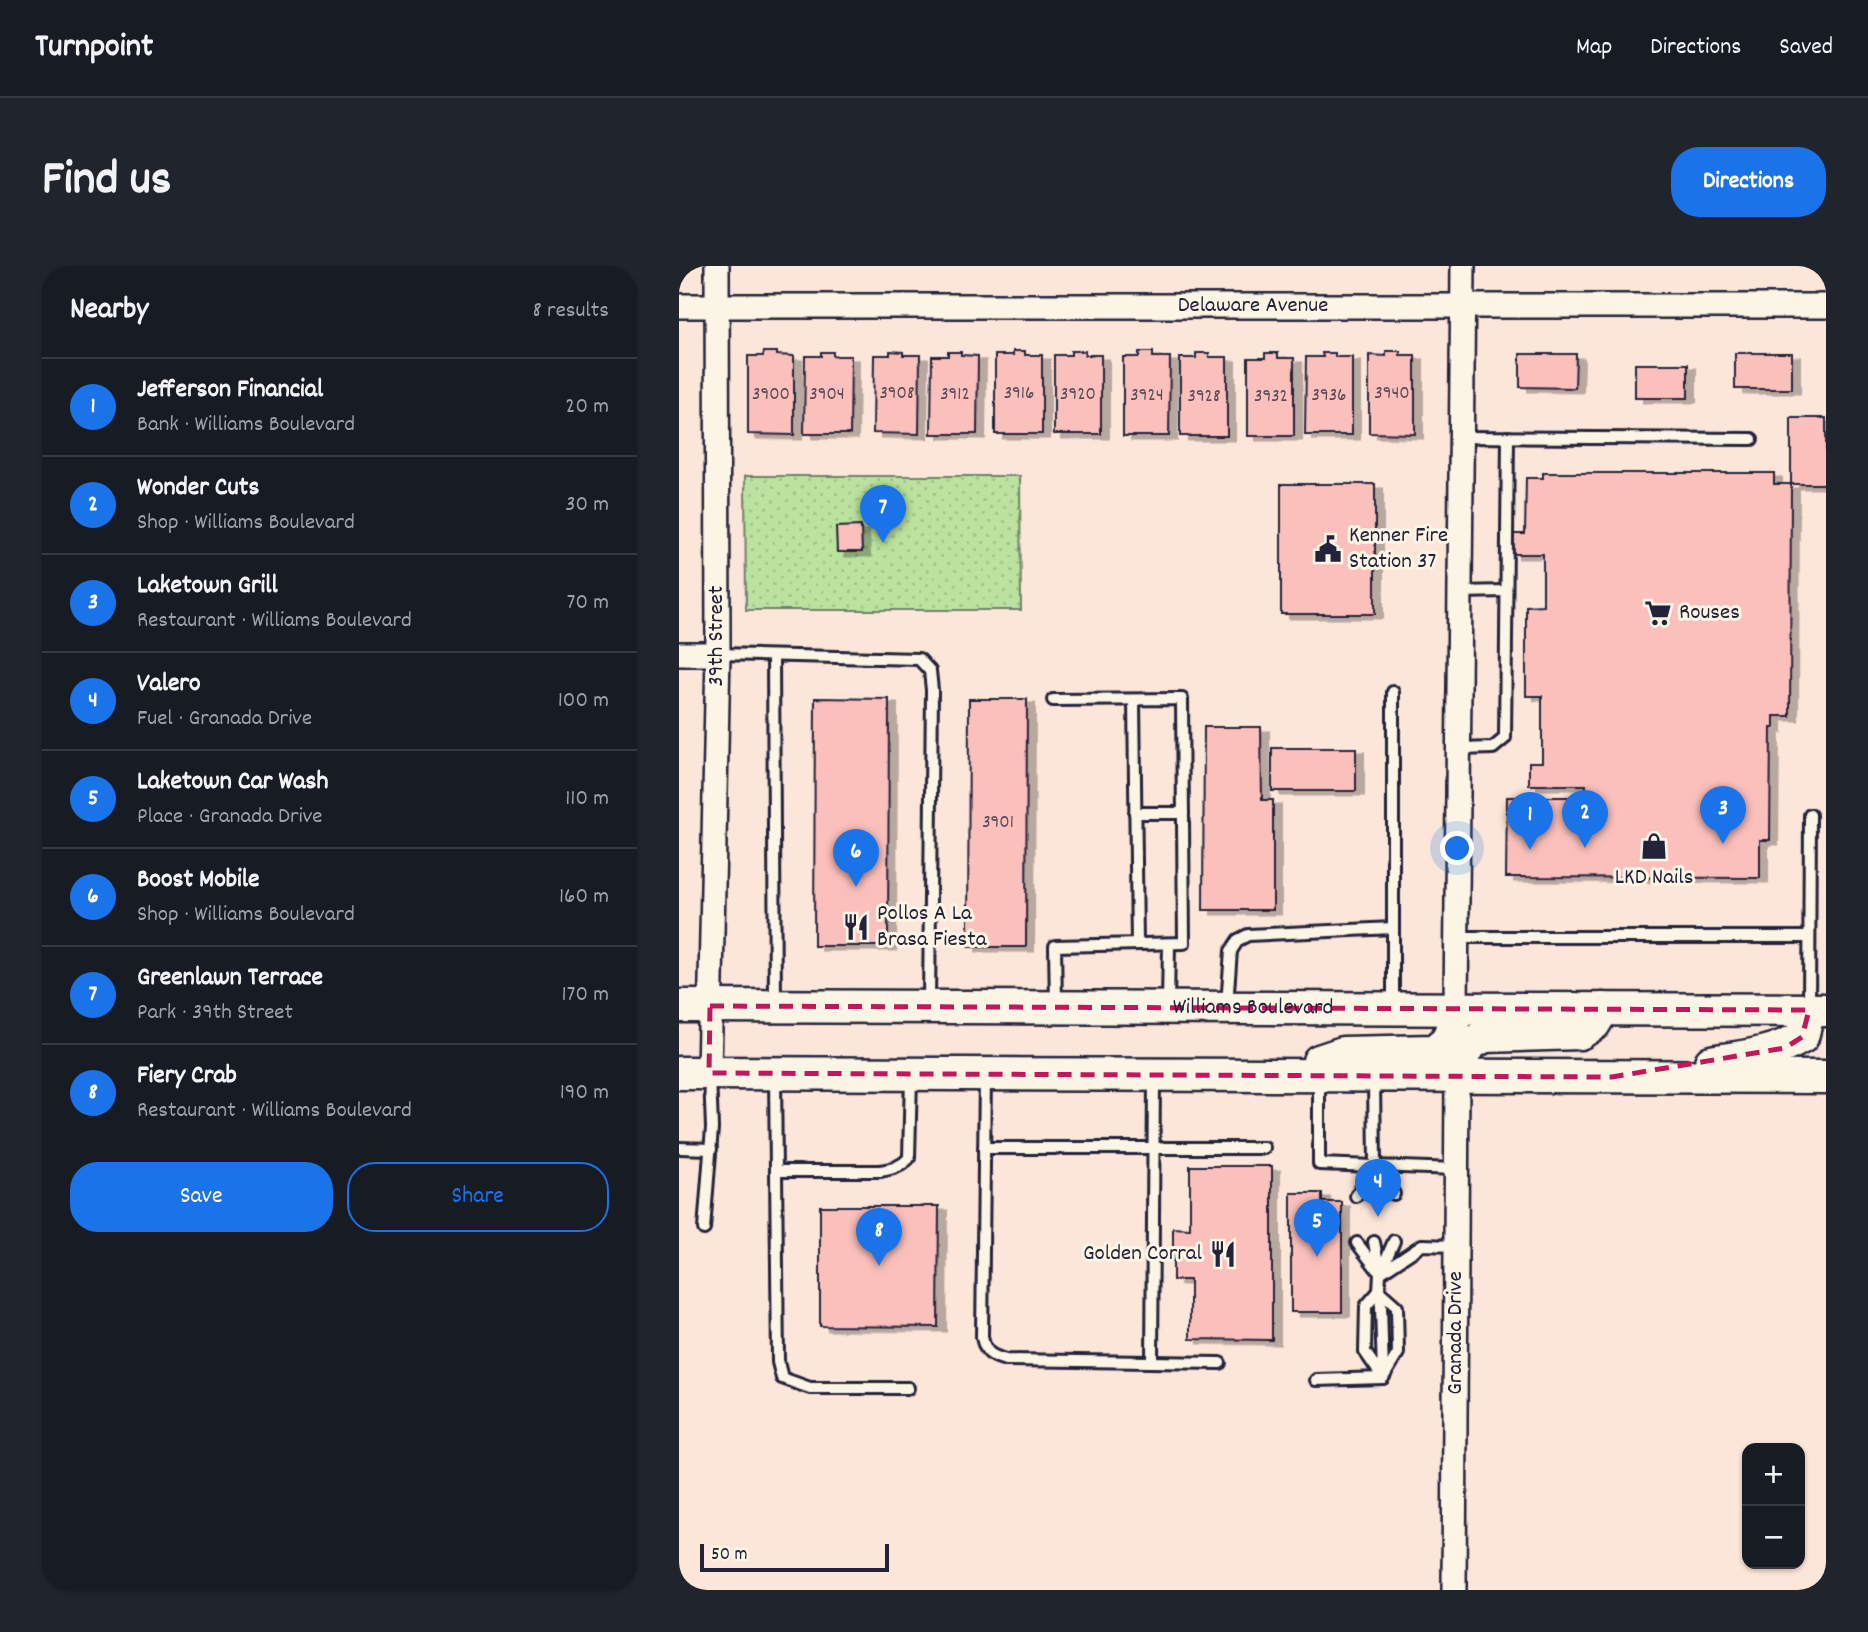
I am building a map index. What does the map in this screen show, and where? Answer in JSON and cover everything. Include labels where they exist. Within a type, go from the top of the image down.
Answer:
[{"type":"main road","name":"Williams Boulevard","points":[[694,1006],[1817,1010]]},
{"type":"main road","points":[[1310,1075],[1314,1063],[1334,1055],[1434,1051],[1442,1046],[1453,1029],[1456,1008]]},
{"type":"main road","points":[[1457,1076],[1462,1056],[1476,1040],[1486,1036],[1580,1033],[1594,1024],[1603,1009]]},
{"type":"main road","points":[[1612,1077],[1785,1048],[1802,1037],[1817,1010]]},
{"type":"main road","points":[[694,1073],[1826,1077]]},
{"type":"street","name":"39th Street","points":[[694,1073],[694,1006],[718,654],[717,266]]},
{"type":"street","points":[[1456,1008],[1463,266]]},
{"type":"street","name":"Delaware Avenue","points":[[679,306],[1826,306]]},
{"type":"street","points":[[679,654],[718,654]]},
{"type":"street","name":"Granada Drive","points":[[1454,1590],[1457,1076]]},
{"type":"lane","points":[[1461,437],[1752,439]]},
{"type":"lane","points":[[1459,749],[1493,748],[1505,738],[1508,438]]},
{"type":"lane","points":[[1459,592],[1506,591]]},
{"type":"lane","points":[[718,654],[919,659],[930,671],[929,1007]]},
{"type":"lane","points":[[773,656],[775,1006]]},
{"type":"lane","points":[[1393,692],[1393,1009]]},
{"type":"lane","points":[[1134,699],[1137,944]]},
{"type":"lane","points":[[1053,700],[1182,699],[1184,943],[1055,946],[1056,1007]]},
{"type":"lane","points":[[1135,813],[1183,813]]},
{"type":"lane","points":[[1810,815],[1809,937],[1817,1010]]},
{"type":"lane","points":[[1227,1007],[1231,951],[1238,940],[1248,935],[1393,928]]},
{"type":"lane","points":[[1457,937],[1809,937]]},
{"type":"lane","points":[[1168,1007],[1169,944]]},
{"type":"lane","points":[[694,1073],[712,1128],[704,1228]]},
{"type":"lane","points":[[775,1073],[778,1362],[782,1378],[810,1388],[908,1388]]},
{"type":"lane","points":[[776,1171],[880,1171],[894,1169],[903,1164],[909,1158],[911,1073]]},
{"type":"lane","points":[[985,1074],[982,1325],[984,1346],[989,1353],[1006,1360],[1220,1363]]},
{"type":"lane","points":[[1152,1362],[1154,1075]]},
{"type":"lane","points":[[1310,1075],[1319,1164],[1456,1169]]},
{"type":"lane","points":[[1374,1075],[1374,1196]]},
{"type":"lane","points":[[679,1148],[711,1149]]},
{"type":"lane","points":[[984,1148],[1264,1148]]},
{"type":"lane","points":[[1375,1166],[1394,1195]]},
{"type":"lane","points":[[1356,1196],[1375,1166]]},
{"type":"lane","points":[[1380,1273],[1394,1241]]},
{"type":"lane","points":[[1374,1242],[1380,1273],[1379,1291],[1366,1306],[1365,1352],[1383,1378]]},
{"type":"lane","points":[[1357,1243],[1380,1273]]},
{"type":"lane","points":[[1380,1273],[1422,1245],[1456,1246]]},
{"type":"lane","points":[[1379,1291],[1397,1307],[1398,1353],[1383,1378]]},
{"type":"lane","points":[[1316,1380],[1383,1378]]},
{"type":"highlighted area","points":[[710,1006],[1809,1010],[1802,1037],[1785,1048],[1612,1077],[709,1073]]},
{"type":"green space","points":[[745,476],[1020,476],[1021,610],[746,610]]},
{"type":"building","points":[[890,351],[903,352],[903,355],[920,355],[919,434],[873,433],[874,355],[890,355]]},
{"type":"building","points":[[1013,351],[1025,351],[1025,355],[1042,355],[1042,434],[995,434],[995,355],[1013,355]]},
{"type":"building","points":[[1071,351],[1085,351],[1085,355],[1101,355],[1101,434],[1054,434],[1054,355],[1071,355]]},
{"type":"building","points":[[1386,351],[1415,355],[1415,434],[1369,433],[1369,355],[1386,356]]},
{"type":"building","points":[[764,352],[794,356],[794,435],[748,434],[748,356],[763,356]]},
{"type":"building","points":[[821,352],[833,352],[833,356],[851,356],[850,434],[804,434],[805,356],[821,356]]},
{"type":"building","points":[[948,352],[978,356],[977,434],[931,434],[932,356],[948,356]]},
{"type":"building","points":[[1139,352],[1153,352],[1153,357],[1170,357],[1169,436],[1123,436],[1123,357],[1139,357]]},
{"type":"building","points":[[1196,353],[1209,353],[1209,357],[1227,357],[1227,436],[1180,436],[1180,358],[1196,358]]},
{"type":"building","points":[[1265,353],[1278,353],[1278,358],[1294,358],[1294,436],[1248,436],[1248,358],[1265,358]]},
{"type":"building","points":[[1322,353],[1335,353],[1335,357],[1352,357],[1352,435],[1305,435],[1306,357],[1323,357]]},
{"type":"building","points":[[1735,353],[1792,353],[1792,389],[1735,389]]},
{"type":"building","points":[[1520,354],[1576,354],[1575,388],[1520,387]]},
{"type":"building","points":[[1635,364],[1688,364],[1688,398],[1635,398]]},
{"type":"building","points":[[1791,418],[1826,418],[1826,484],[1791,484]]},
{"type":"building","points":[[1543,473],[1774,473],[1774,484],[1791,484],[1790,716],[1774,716],[1774,728],[1771,728],[1770,840],[1760,840],[1760,878],[1506,877],[1507,797],[1586,797],[1586,785],[1529,785],[1529,762],[1542,762],[1542,696],[1526,696],[1526,606],[1543,605],[1543,554],[1511,554],[1511,534],[1525,534],[1526,478],[1543,478]]},
{"type":"building","name":"Kenner Fire Station 37","points":[[1281,484],[1375,484],[1375,614],[1281,614]]},
{"type":"building","points":[[861,526],[862,552],[837,552],[836,527]]},
{"type":"building","points":[[815,698],[889,699],[888,946],[814,946]]},
{"type":"building","points":[[969,699],[1027,699],[1026,947],[968,947]]},
{"type":"building","points":[[1204,727],[1261,727],[1262,800],[1273,800],[1273,910],[1203,910]]},
{"type":"building","points":[[1272,748],[1356,748],[1356,791],[1272,791]]},
{"type":"building","name":"Golden Corral","points":[[1190,1166],[1272,1166],[1272,1340],[1190,1339],[1190,1280],[1173,1280],[1173,1228],[1190,1229]]},
{"type":"building","points":[[1291,1193],[1322,1193],[1322,1202],[1342,1202],[1342,1312],[1291,1312]]},
{"type":"building","points":[[820,1206],[939,1206],[938,1327],[820,1326]]},
{"type":"place","name":"Greenlawn Terrace","points":[[883,543]]},
{"type":"place","name":"Kenner Fire Station 37","points":[[1328,549]]},
{"type":"place","name":"Rouses","points":[[1658,613]]},
{"type":"place","name":"Laketown Grill","points":[[1723,844]]},
{"type":"place","name":"LKD Nails","points":[[1654,846]]},
{"type":"place","name":"Wonder Cuts","points":[[1585,848]]},
{"type":"place","name":"Jefferson Financial","points":[[1530,850]]},
{"type":"place","name":"Boost Mobile","points":[[856,887]]},
{"type":"place","name":"Pollos A La Brasa Fiesta","points":[[856,927]]},
{"type":"place","name":"Valero","points":[[1378,1217]]},
{"type":"place","name":"Golden Corral","points":[[1223,1254]]},
{"type":"place","name":"Laketown Car Wash","points":[[1317,1257]]},
{"type":"place","name":"Fiery Crab","points":[[879,1266]]}]
